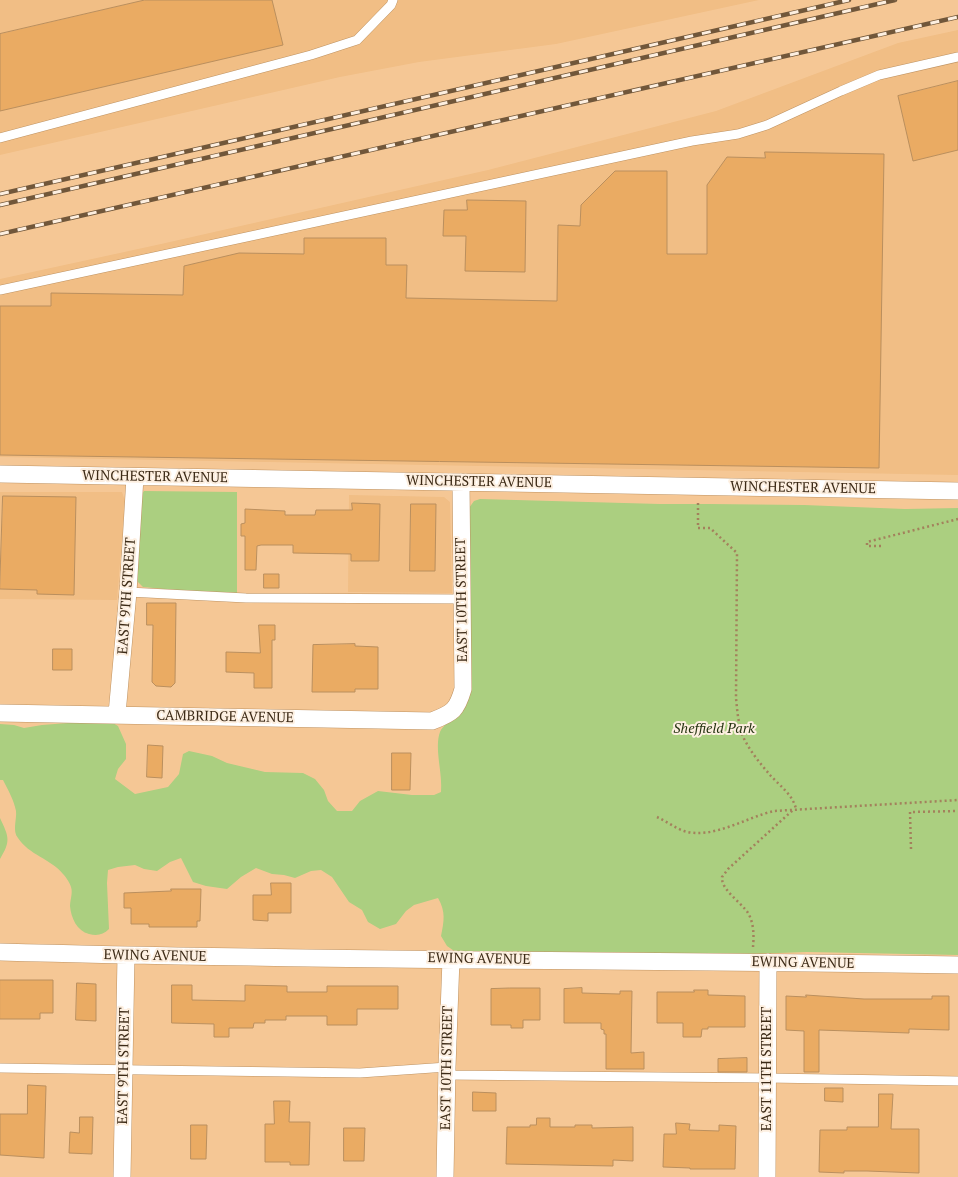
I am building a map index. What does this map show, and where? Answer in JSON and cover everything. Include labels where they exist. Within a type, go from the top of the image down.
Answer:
[{"type":"street","name":"WINCHESTER AVENUE","points":[[0,474],[958,491]]},
{"type":"street","name":"EAST 9TH STREET","points":[[117,714],[128,592],[135,477]]},
{"type":"street","name":"EAST 10TH STREET","points":[[449,714],[459,703],[463,689],[461,482]]},
{"type":"street","name":"CAMBRIDGE AVENUE","points":[[0,713],[432,721],[449,714]]},
{"type":"street","name":"EWING AVENUE","points":[[0,952],[126,956],[958,965]]},
{"type":"street","name":"EAST 9TH STREET","points":[[122,1177],[126,956]]},
{"type":"street","name":"EAST 10TH STREET","points":[[445,1177],[451,959]]},
{"type":"street","name":"EAST 11TH STREET","points":[[767,1177],[768,962]]},
{"type":"lane","points":[[0,138],[311,55],[357,40],[391,5],[393,0]]},
{"type":"lane","points":[[0,290],[685,143],[738,134],[767,125],[840,91],[879,75],[958,57]]},
{"type":"lane","points":[[128,592],[246,598],[462,599]]},
{"type":"lane","points":[[0,1068],[360,1073],[447,1071],[958,1081]]},
{"type":"path","points":[[698,486],[698,528],[710,528],[737,553],[736,698],[737,714],[741,732],[770,775],[793,800],[795,810]]},
{"type":"path","points":[[881,546],[867,546],[866,542],[958,519]]},
{"type":"path","points":[[657,817],[680,829],[697,833],[736,825],[761,814],[774,811],[958,800]]},
{"type":"path","points":[[753,949],[753,928],[748,913],[723,885],[722,877],[728,869],[795,810]]},
{"type":"path","points":[[911,849],[910,812],[958,811]]},
{"type":"shaded area","points":[[0,0],[759,0],[556,44],[419,62],[340,77],[0,155]]},
{"type":"shaded area","points":[[958,30],[958,475],[0,457],[0,279],[488,170],[716,111],[898,43]]},
{"type":"shaded area","points":[[0,492],[122,492],[125,501],[117,600],[0,599]]},
{"type":"shaded area","points":[[349,495],[444,497],[450,502],[452,593],[348,592]]},
{"type":"green space","points":[[144,491],[237,492],[237,593],[185,591],[143,587],[137,581],[141,496]]},
{"type":"green space","name":"Sheffield Park","points":[[480,499],[660,504],[804,505],[905,509],[958,508],[958,955],[807,952],[750,954],[550,952],[460,955],[447,946],[441,936],[444,917],[441,903],[438,898],[414,905],[406,911],[396,924],[380,929],[368,922],[362,910],[349,902],[332,877],[321,870],[311,871],[295,878],[272,874],[256,868],[241,877],[227,889],[206,886],[193,882],[181,858],[170,862],[157,871],[144,869],[135,865],[108,870],[107,883],[109,929],[102,934],[97,935],[89,934],[81,930],[75,923],[72,915],[70,906],[72,889],[67,878],[52,864],[28,849],[16,835],[15,807],[11,795],[3,780],[0,780],[0,724],[14,725],[24,728],[68,723],[111,722],[118,726],[126,744],[126,759],[118,769],[115,779],[135,794],[168,787],[179,774],[183,754],[189,751],[212,756],[227,763],[265,772],[303,773],[315,779],[324,790],[328,801],[337,811],[352,811],[360,801],[378,791],[412,795],[434,795],[441,792],[438,738],[443,727],[460,711],[469,508],[474,501]]},
{"type":"green space","points":[[0,818],[8,839],[6,848],[0,859]]},
{"type":"building","points":[[145,0],[272,0],[283,45],[0,111],[0,34]]},
{"type":"building","points":[[958,81],[958,150],[913,161],[898,96]]},
{"type":"building","points":[[765,152],[884,154],[879,468],[0,455],[0,306],[51,306],[51,293],[183,295],[184,266],[239,253],[304,254],[304,238],[386,238],[386,265],[407,265],[406,298],[557,301],[558,225],[580,226],[581,205],[615,171],[667,171],[667,254],[707,254],[707,185],[727,157],[765,158]]},
{"type":"building","points":[[467,200],[526,201],[525,272],[465,271],[466,236],[443,236],[444,210],[467,210]]},
{"type":"building","points":[[3,496],[76,497],[74,595],[37,594],[37,590],[0,589]]},
{"type":"building","points":[[352,503],[380,504],[379,561],[351,561],[351,554],[293,553],[293,545],[261,545],[257,546],[256,570],[245,570],[245,536],[241,536],[241,524],[245,523],[245,509],[285,511],[285,515],[315,515],[316,510],[352,510]]},
{"type":"building","points":[[411,504],[436,504],[435,571],[410,571]]},
{"type":"building","points":[[264,574],[279,574],[279,588],[264,588]]},
{"type":"building","points":[[147,603],[176,603],[175,683],[171,687],[156,686],[152,682],[153,625],[147,625]]},
{"type":"building","points":[[259,625],[275,625],[275,640],[272,640],[272,688],[254,688],[254,673],[226,672],[226,652],[260,653]]},
{"type":"building","points":[[355,644],[355,646],[378,647],[378,689],[355,689],[355,692],[312,692],[313,645]]},
{"type":"building","points":[[53,649],[72,649],[72,670],[53,670]]},
{"type":"building","points":[[148,745],[163,746],[162,778],[147,777]]},
{"type":"building","points":[[392,753],[411,753],[410,790],[392,790]]},
{"type":"building","points":[[271,883],[291,883],[291,913],[268,913],[268,921],[253,920],[253,895],[271,895]]},
{"type":"building","points":[[171,889],[201,889],[200,921],[197,921],[197,927],[149,927],[149,924],[131,924],[131,908],[124,908],[124,893],[171,891]]},
{"type":"building","points":[[0,980],[53,980],[53,1013],[40,1013],[40,1019],[0,1019]]},
{"type":"building","points":[[77,983],[96,984],[96,1021],[76,1020]]},
{"type":"building","points":[[172,985],[192,985],[192,1000],[245,1001],[245,985],[287,986],[287,992],[327,992],[327,986],[398,986],[398,1009],[357,1009],[357,1025],[327,1025],[327,1016],[286,1016],[286,1020],[265,1020],[265,1023],[254,1023],[253,1028],[229,1028],[229,1037],[214,1037],[214,1024],[172,1023]]},
{"type":"building","points":[[540,988],[540,1020],[523,1020],[523,1028],[511,1028],[511,1025],[491,1025],[491,989]]},
{"type":"building","points":[[582,988],[582,993],[620,994],[620,991],[632,991],[631,1053],[644,1052],[644,1069],[606,1069],[606,1034],[604,1034],[604,1030],[601,1029],[601,1023],[564,1023],[564,989]]},
{"type":"building","points":[[694,990],[708,990],[708,995],[745,996],[745,1027],[708,1027],[708,1029],[702,1029],[701,1037],[683,1037],[683,1023],[657,1023],[657,992],[694,992]]},
{"type":"building","points":[[806,995],[864,999],[932,999],[932,996],[949,996],[949,1030],[909,1029],[909,1033],[819,1030],[819,1072],[804,1072],[804,1031],[786,1030],[786,996],[806,997]]},
{"type":"building","points":[[747,1058],[747,1072],[718,1072],[718,1059]]},
{"type":"building","points":[[28,1085],[46,1086],[44,1158],[0,1155],[0,1114],[27,1114]]},
{"type":"building","points":[[825,1088],[843,1088],[843,1102],[825,1101]]},
{"type":"building","points":[[473,1092],[496,1093],[496,1111],[473,1111]]},
{"type":"building","points":[[879,1094],[893,1094],[891,1129],[919,1129],[919,1173],[867,1171],[844,1171],[844,1173],[819,1172],[820,1130],[847,1130],[847,1127],[878,1127]]},
{"type":"building","points":[[274,1101],[290,1101],[289,1122],[310,1122],[309,1165],[290,1165],[290,1162],[265,1162],[265,1124],[274,1124]]},
{"type":"building","points":[[80,1117],[93,1117],[92,1154],[69,1153],[70,1132],[79,1133]]},
{"type":"building","points":[[537,1118],[550,1118],[550,1127],[592,1125],[592,1128],[633,1127],[633,1161],[613,1160],[613,1166],[506,1164],[507,1127],[530,1127],[530,1125],[536,1125]]},
{"type":"building","points":[[676,1123],[690,1124],[689,1130],[719,1131],[719,1125],[736,1126],[735,1169],[690,1169],[663,1167],[664,1134],[676,1134]]},
{"type":"building","points":[[191,1125],[207,1125],[206,1159],[191,1159]]},
{"type":"building","points":[[344,1128],[365,1128],[364,1161],[344,1161]]},
{"type":"railway","points":[[0,194],[849,0]]},
{"type":"railway","points":[[0,205],[895,0]]},
{"type":"railway","points":[[0,234],[958,17]]}]
